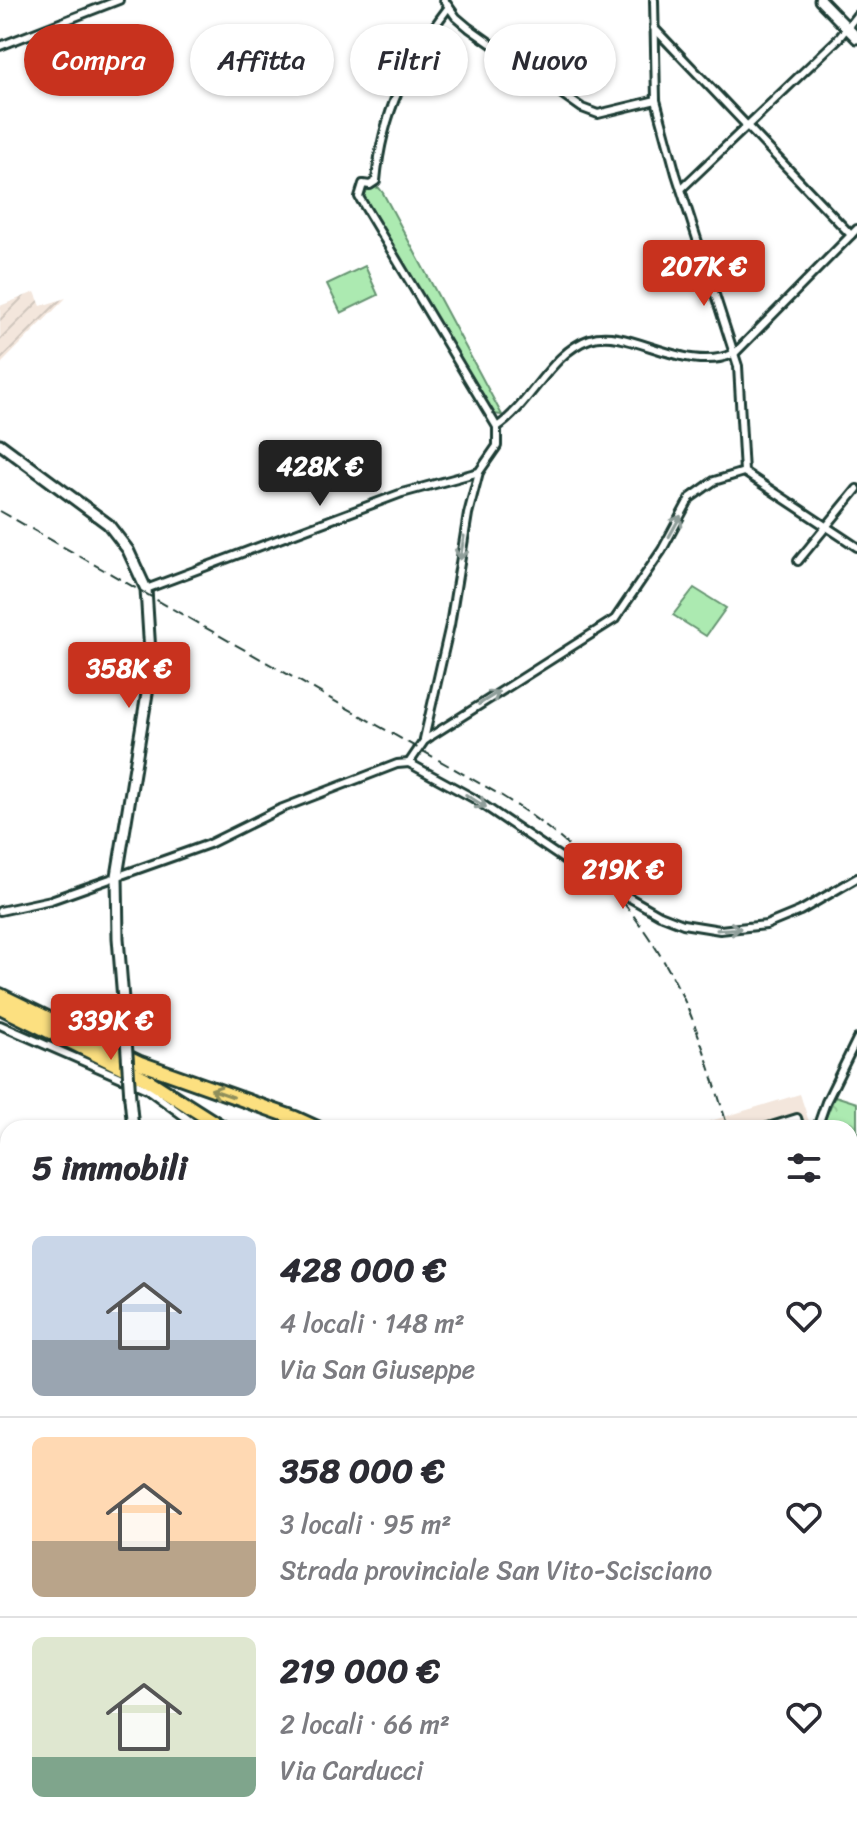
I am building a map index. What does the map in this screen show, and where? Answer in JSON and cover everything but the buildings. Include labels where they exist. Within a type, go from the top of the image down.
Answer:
[{"type":"highway","points":[[0,995],[140,1063],[299,1120]]},
{"type":"highway","points":[[0,1007],[146,1079],[210,1120]]},
{"type":"street","points":[[0,46],[119,0]]},
{"type":"street","points":[[444,0],[469,28],[582,108],[593,113],[656,100]]},
{"type":"street","points":[[654,0],[656,100],[681,189],[735,353],[744,472]]},
{"type":"street","points":[[820,0],[857,38]]},
{"type":"street","points":[[409,763],[424,741],[450,625],[468,514],[479,472],[497,446],[497,427],[359,201],[363,184],[370,185],[376,181],[381,145],[398,87],[421,46],[448,8]]},
{"type":"street","points":[[681,189],[857,15]]},
{"type":"street","points":[[497,427],[521,408],[556,363],[589,339],[617,339],[684,357],[711,359],[735,353],[854,232],[654,28]]},
{"type":"street","points":[[0,444],[108,524],[128,550],[146,589],[150,626],[150,684],[117,876],[118,938],[132,1120]]},
{"type":"street","points":[[146,589],[402,493],[479,472]]},
{"type":"street","points":[[744,472],[857,547]]},
{"type":"street","points":[[424,741],[615,619],[662,550],[690,498],[714,481],[744,472]]},
{"type":"street","points":[[798,561],[857,489]]},
{"type":"street","points":[[0,911],[51,900],[209,844],[326,791],[397,764],[409,763],[473,798],[572,865],[660,915],[683,924],[720,930],[766,925],[800,911],[857,878]]},
{"type":"street","points":[[0,1025],[147,1089],[189,1120]]},
{"type":"street","points":[[820,1120],[857,1039]]},
{"type":"shaded area","points":[[35,292],[41,306],[66,298],[0,365],[0,306]]},
{"type":"shaded area","points":[[800,1094],[808,1120],[714,1120]]},
{"type":"green space","points":[[373,187],[383,193],[502,415],[493,414],[362,199],[366,191]]},
{"type":"green space","points":[[365,266],[378,295],[341,313],[327,284]]},
{"type":"green space","points":[[694,588],[726,608],[706,636],[673,615]]},
{"type":"green space","points":[[835,1096],[857,1103],[857,1120],[825,1119]]},
{"type":"railway","points":[[0,511],[502,796],[561,839],[612,889],[655,947],[689,1011],[725,1120]]}]
